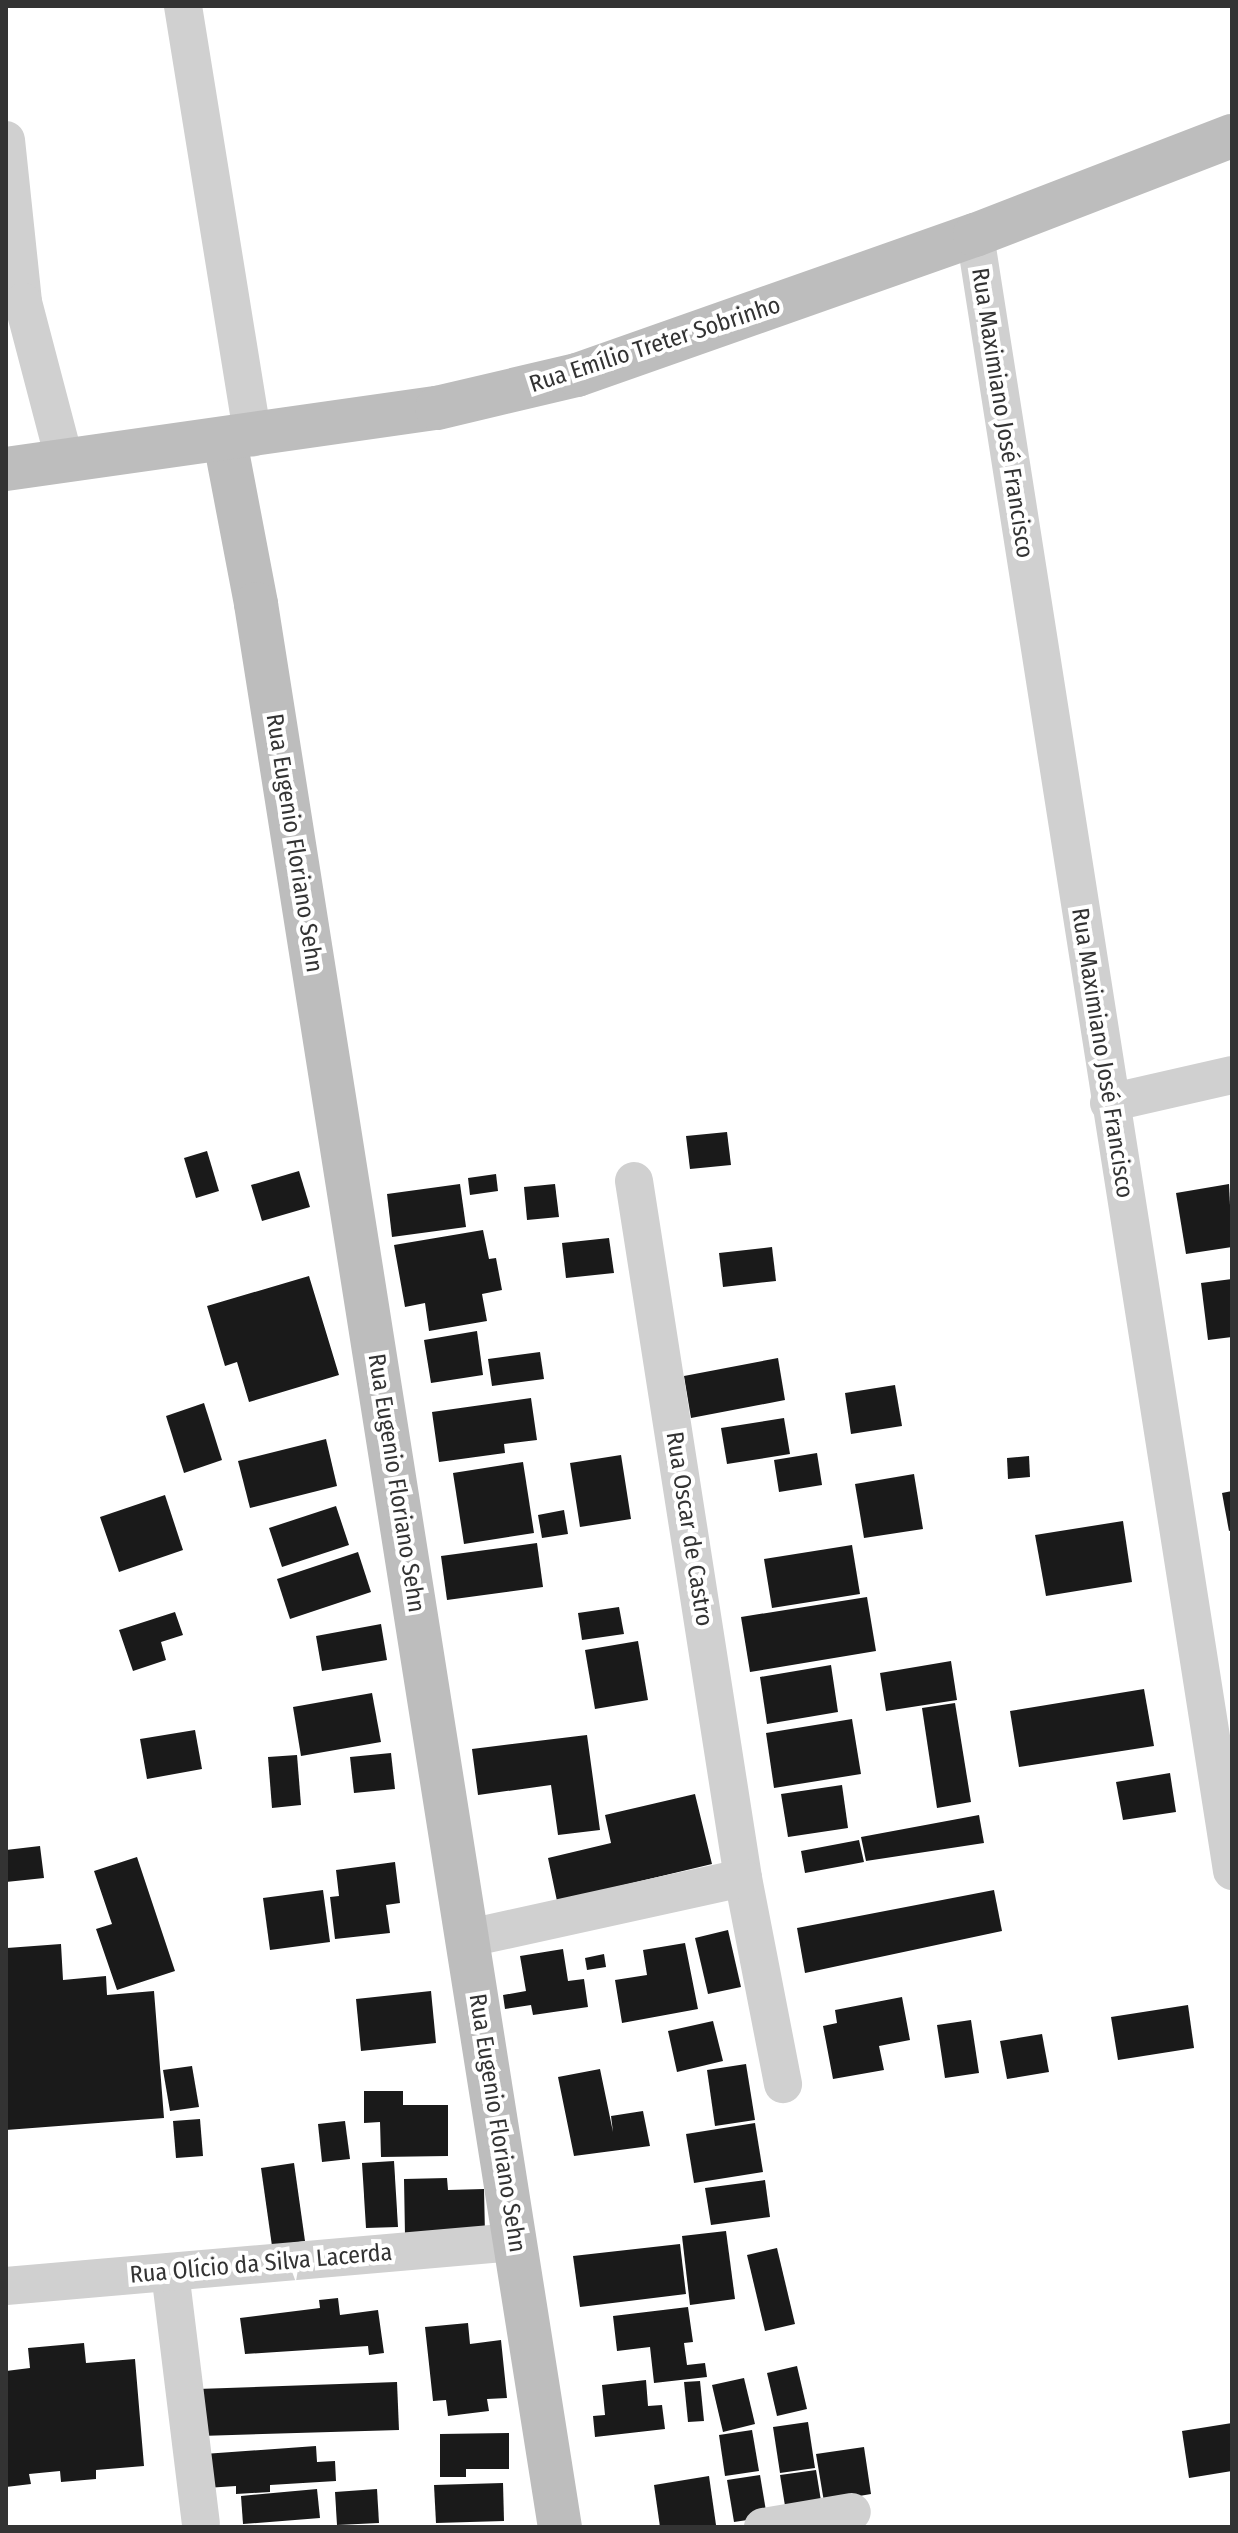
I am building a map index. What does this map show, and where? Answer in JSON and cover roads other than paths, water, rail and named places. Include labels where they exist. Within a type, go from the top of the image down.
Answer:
[{"type":"street","points":[[183,6],[239,439]]},
{"type":"street","name":"Rua Emílio Treter Sobrinho","points":[[6,469],[239,439],[437,408],[577,375],[975,235],[1232,136]]},
{"type":"street","points":[[6,140],[23,302],[65,462]]},
{"type":"street","name":"Rua Maximiano José Francisco","points":[[975,235],[1232,1871]]},
{"type":"street","name":"Rua Eugenio Floriano Sehn","points":[[239,439],[256,604],[560,2527]]},
{"type":"street","points":[[1109,1103],[1232,1075]]},
{"type":"street","name":"Rua Oscar de Castro","points":[[634,1181],[743,1878],[783,2084]]},
{"type":"street","points":[[469,1938],[743,1878]]},
{"type":"street","name":"Rua Olício da Silva Lacerda","points":[[6,2286],[515,2242]]},
{"type":"street","points":[[170,2272],[201,2523]]},
{"type":"street","points":[[763,2527],[852,2512]]}]
